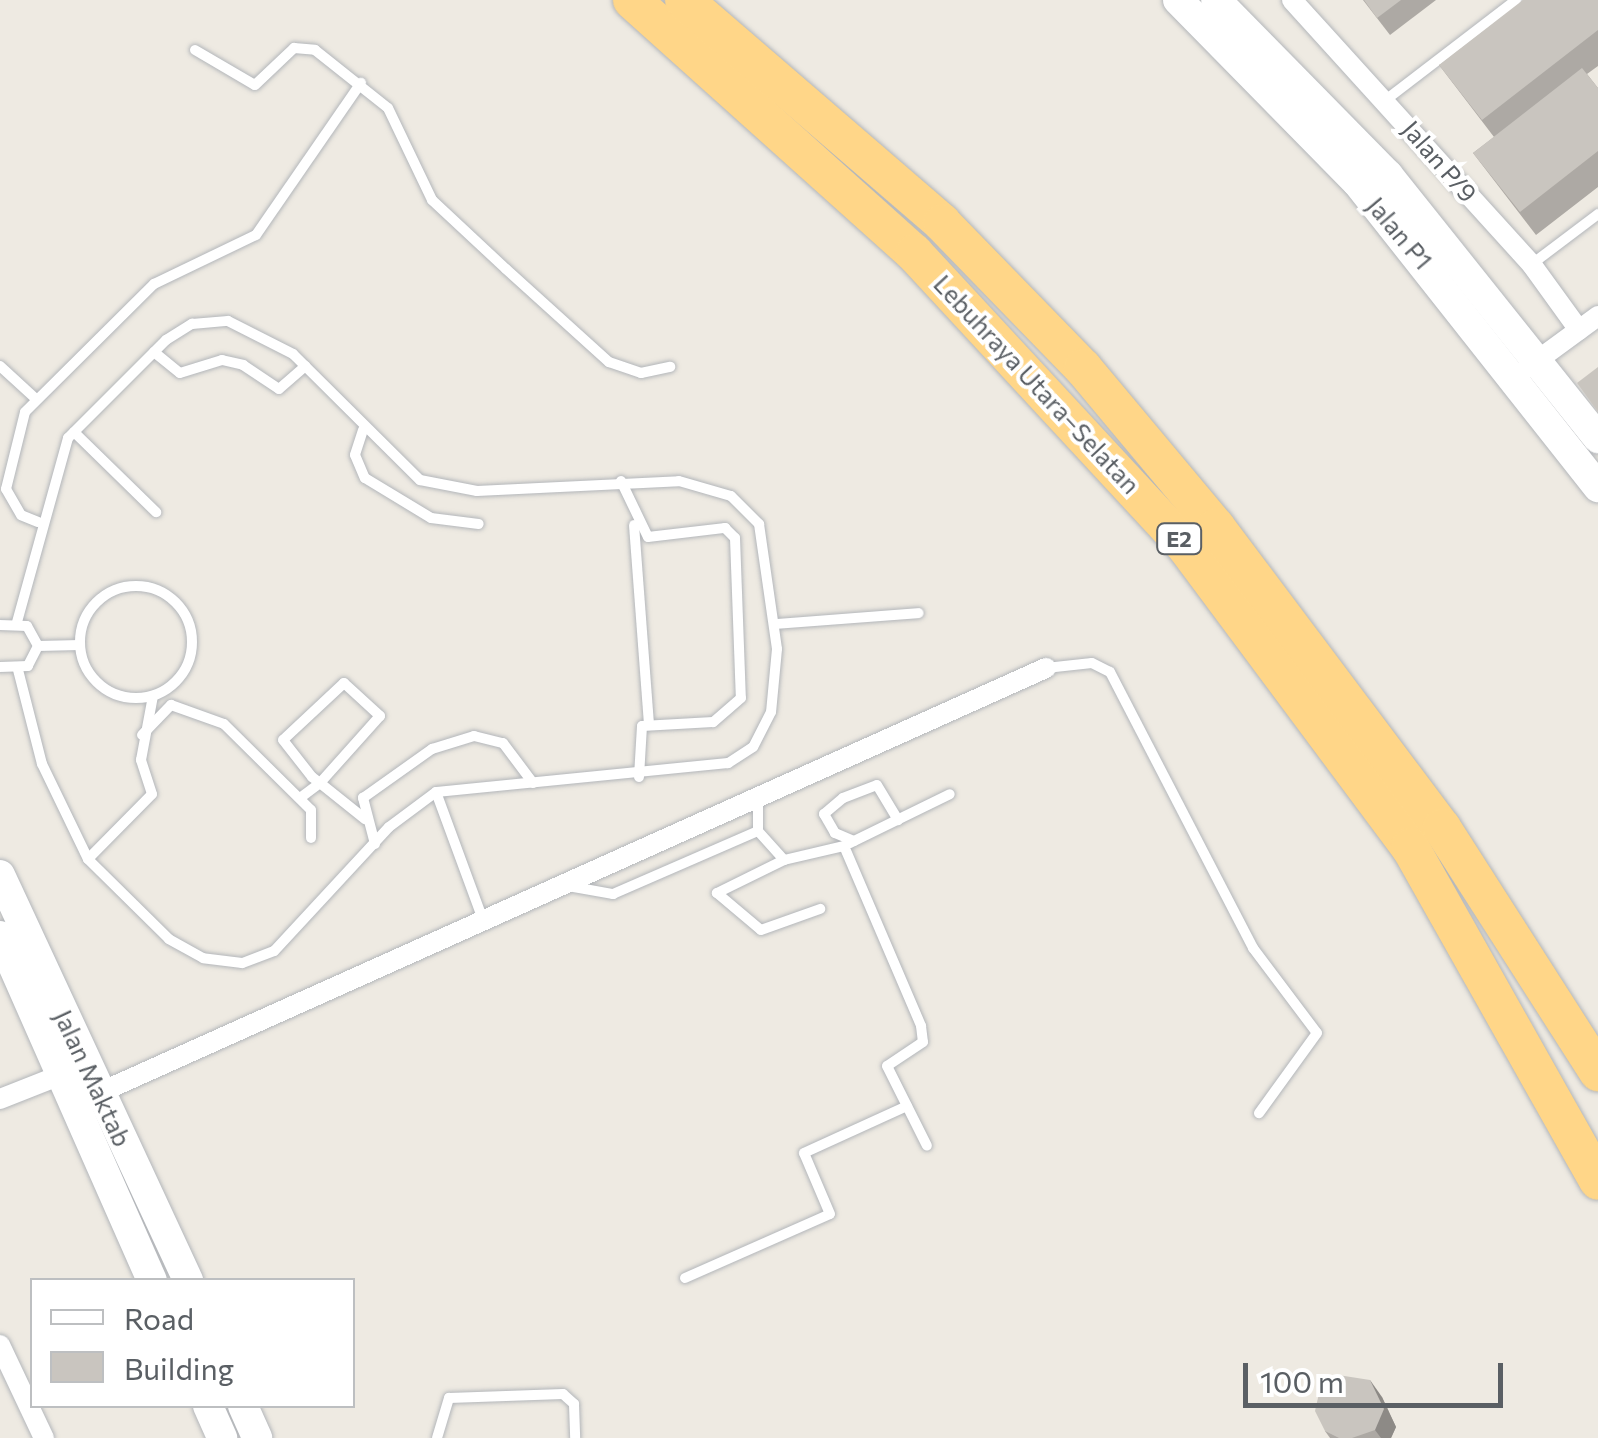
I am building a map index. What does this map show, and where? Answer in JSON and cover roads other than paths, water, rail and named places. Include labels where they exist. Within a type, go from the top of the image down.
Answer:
[{"type":"highway","name":"Lebuhraya Utara–Selatan","points":[[632,0],[914,253],[1186,547],[1410,847],[1598,1181]]},
{"type":"highway","name":"Lebuhraya Utara–Selatan","points":[[684,0],[942,223],[1083,368],[1216,527],[1442,828],[1598,1072]]},
{"type":"main road","name":"Jalan P1","points":[[1178,0],[1357,182],[1598,438]]},
{"type":"main road","name":"Jalan P1","points":[[1216,0],[1388,175],[1528,366],[1598,487]]},
{"type":"main road","name":"Jalan Maktab","points":[[0,875],[151,1278]]},
{"type":"main road","name":"Jalan Maktab","points":[[0,936],[61,1075],[86,1098],[187,1278]]},
{"type":"main road","points":[[209,1408],[222,1438]]},
{"type":"main road","points":[[244,1408],[258,1438]]},
{"type":"street","name":"Jalan P/9","points":[[1292,0],[1387,100],[1532,265],[1579,330]]},
{"type":"street","points":[[1528,366],[1598,316]]},
{"type":"street","points":[[86,1098],[1046,668]]},
{"type":"street","points":[[0,1099],[61,1075]]},
{"type":"street","points":[[0,1345],[44,1438]]},
{"type":"lane","points":[[1387,100],[1516,0]]},
{"type":"lane","points":[[195,50],[255,85],[289,52],[308,47],[361,83],[403,128],[432,200],[610,362],[640,373],[670,367]]},
{"type":"lane","points":[[38,522],[21,515],[6,489],[6,463],[36,399],[154,284],[256,235],[361,83]]},
{"type":"lane","points":[[1532,265],[1598,214]]},
{"type":"lane","points":[[17,622],[38,522],[74,432],[154,352],[192,324],[228,322],[260,330],[305,366],[363,430],[420,480],[446,488],[679,481],[744,505],[772,569],[776,624],[771,712],[753,747],[701,773],[436,792],[375,844],[288,938],[242,962],[204,958],[169,939],[88,858],[42,764],[18,670]]},
{"type":"lane","points":[[154,352],[180,373],[222,360],[243,365],[279,388],[305,366]]},
{"type":"lane","points":[[0,366],[36,399]]},
{"type":"lane","points":[[363,430],[355,454],[365,478],[432,518],[479,524]]},
{"type":"lane","points":[[74,432],[156,512]]},
{"type":"lane","points":[[621,482],[634,524],[648,723],[634,745],[639,777]]},
{"type":"lane","points":[[634,524],[648,538],[725,528],[735,538],[741,698],[714,722],[648,723]]},
{"type":"lane","points":[[88,858],[152,794],[142,735],[153,696],[191,654],[174,600],[119,589],[88,612],[80,645],[98,684],[153,696]]},
{"type":"lane","points":[[776,624],[919,613]]},
{"type":"lane","points":[[0,625],[17,622]]},
{"type":"lane","points":[[17,622],[38,646]]},
{"type":"lane","points":[[18,670],[38,646],[80,645]]},
{"type":"lane","points":[[1046,668],[1092,663],[1110,672],[1253,948],[1317,1034],[1259,1113]]},
{"type":"lane","points":[[0,668],[18,670]]},
{"type":"lane","points":[[300,798],[320,783],[380,716],[344,683],[283,740],[320,783],[365,818]]},
{"type":"lane","points":[[142,735],[171,705],[195,707],[311,810],[311,838]]},
{"type":"lane","points":[[375,844],[365,818],[363,798],[385,775],[474,736],[517,754],[534,783]]},
{"type":"lane","points":[[898,820],[878,785],[843,798],[824,814],[835,834],[849,844],[922,1026],[923,1042],[887,1066],[926,1146]]},
{"type":"lane","points":[[436,792],[483,920]]},
{"type":"lane","points":[[820,910],[761,930],[717,894],[784,860],[849,844],[950,794]]},
{"type":"lane","points":[[758,797],[758,831],[784,860]]},
{"type":"lane","points":[[562,885],[614,894],[758,831]]},
{"type":"lane","points":[[684,1278],[830,1214],[804,1153],[907,1106]]},
{"type":"lane","points":[[437,1438],[449,1398],[563,1394],[574,1404],[575,1438]]}]
